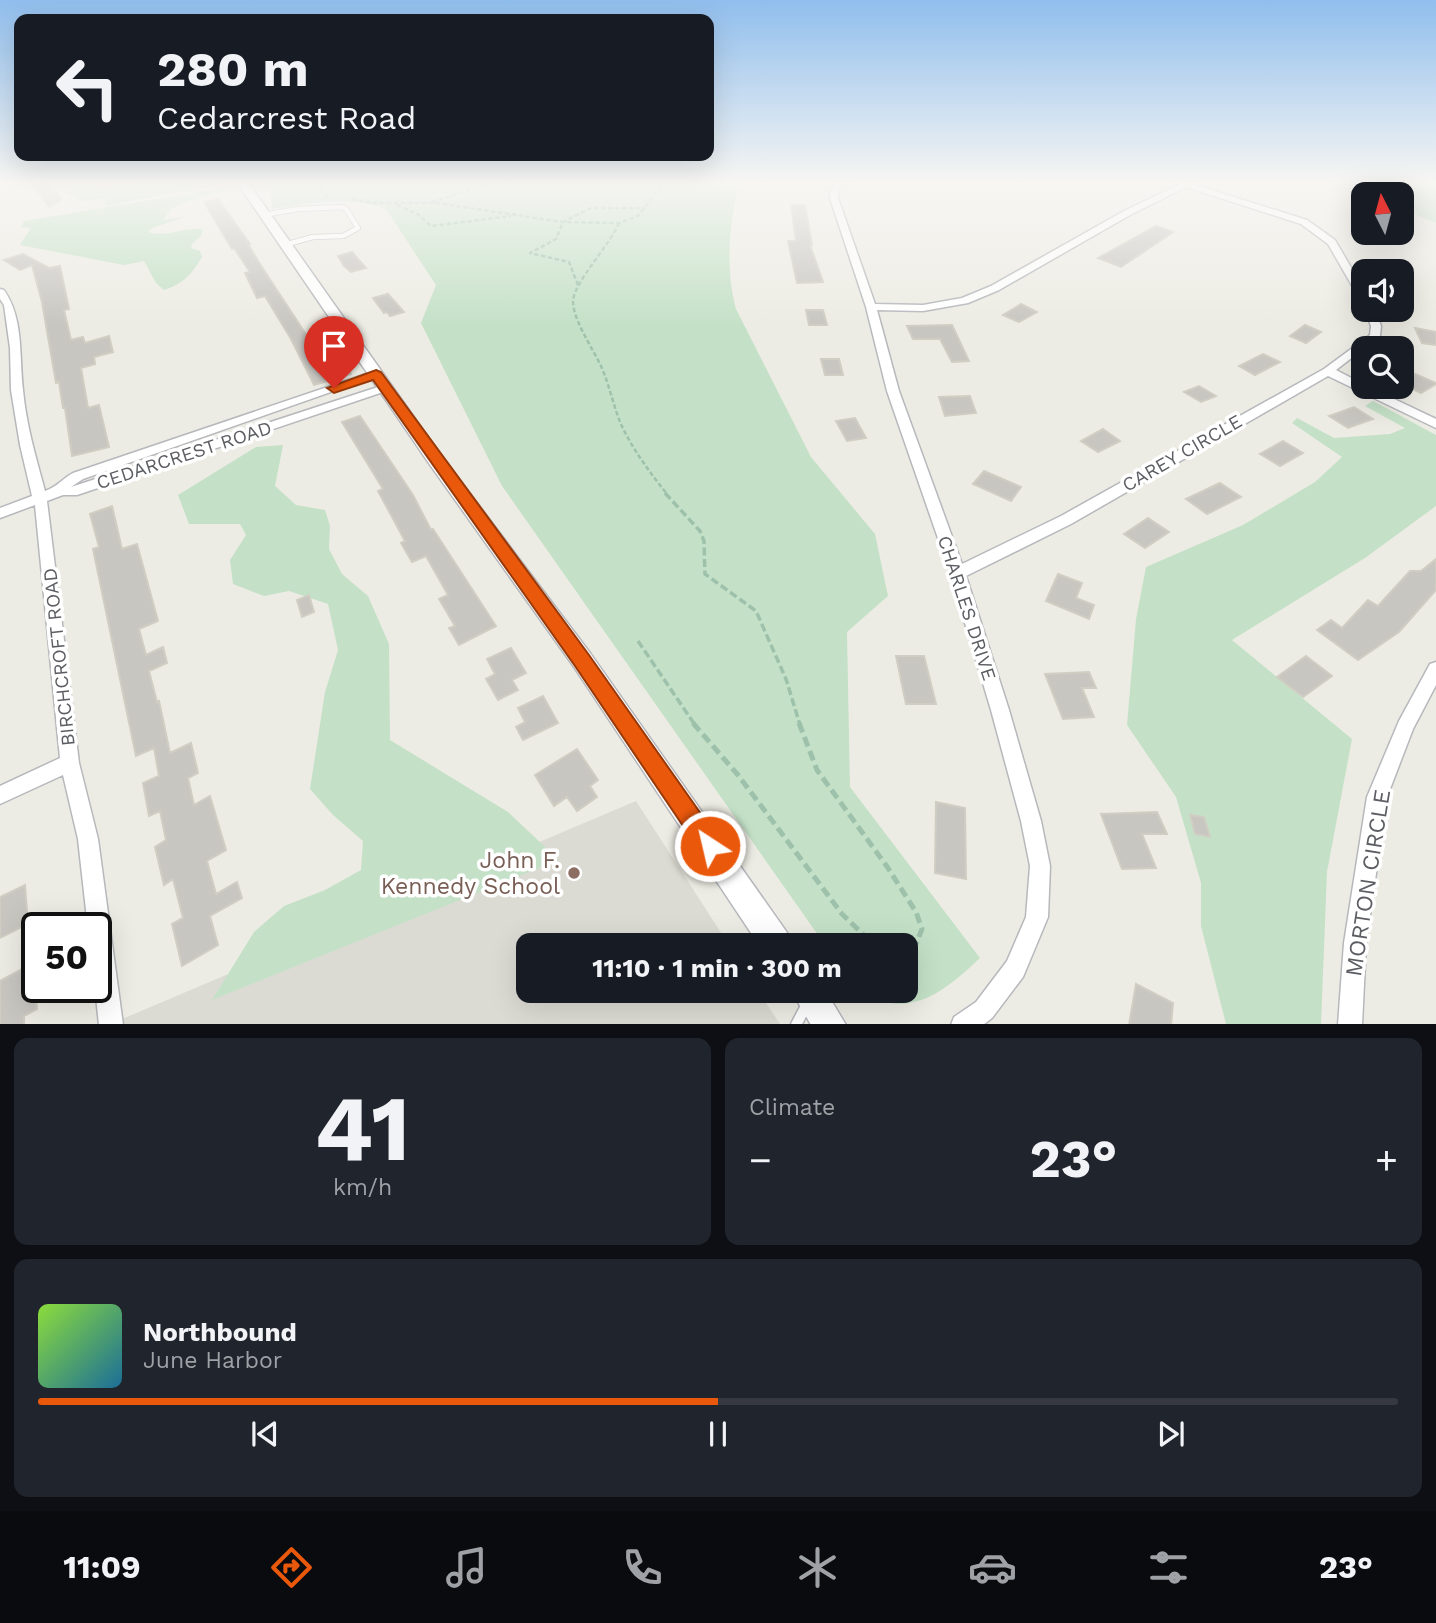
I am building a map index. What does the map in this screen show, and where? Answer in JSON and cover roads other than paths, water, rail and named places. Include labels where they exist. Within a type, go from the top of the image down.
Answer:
[{"type":"main road","points":[[273,229],[582,660],[769,933]]},
{"type":"main road","points":[[804,1004],[830,1024]]},
{"type":"street","name":"CHARLES DRIVE","points":[[844,229],[871,307],[893,391],[958,573],[1000,709],[1031,821],[1040,866],[1037,917],[1015,969],[984,1010],[962,1024]]},
{"type":"street","points":[[871,307],[923,307],[964,301],[995,288],[1099,229]]},
{"type":"street","points":[[1314,229],[1332,242],[1351,275]]},
{"type":"street","name":"BIRCHCROFT ROAD","points":[[0,292],[9,305],[8,350],[40,498],[70,763],[88,839],[111,1024]]},
{"type":"street","name":"CAREY CIRCLE","points":[[958,573],[1066,520],[1328,371],[1375,336],[1374,322]]},
{"type":"street","points":[[1328,371],[1436,424]]},
{"type":"street","name":"CEDARCREST ROAD","points":[[0,513],[62,490],[72,492],[132,474],[381,381]]},
{"type":"street","name":"MORTON CIRCLE","points":[[1350,1024],[1355,943],[1377,797],[1405,727],[1436,669]]},
{"type":"street","points":[[0,795],[70,763]]},
{"type":"lane","points":[[284,245],[312,238],[340,237],[358,229]]},
{"type":"place","name":"John F. Kennedy School","points":[[574,873]]}]
